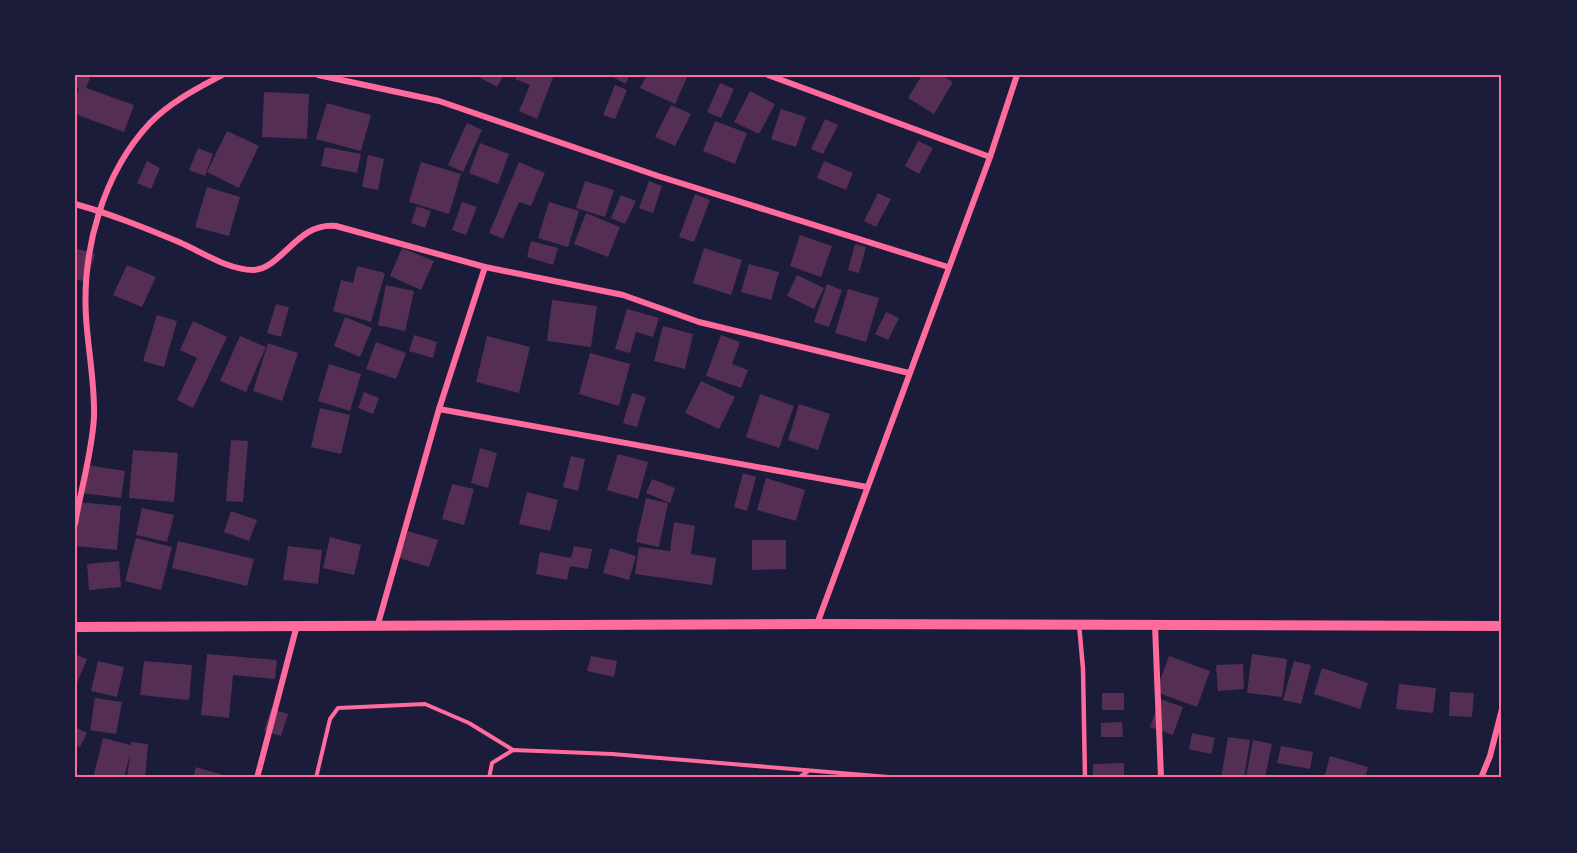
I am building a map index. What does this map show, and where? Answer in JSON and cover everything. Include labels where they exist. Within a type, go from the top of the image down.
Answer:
[{"type":"street","points":[[75,524],[90,450],[94,416],[86,315],[89,246],[100,211],[111,180],[129,150],[151,122],[173,104],[222,75]]},
{"type":"street","points":[[318,75],[439,101],[658,176],[948,267]]},
{"type":"street","points":[[768,75],[990,157]]},
{"type":"street","points":[[817,624],[990,157],[1017,75]]},
{"type":"street","points":[[75,204],[100,211],[222,262],[254,270],[264,267],[314,228],[325,225],[485,267],[623,295],[699,322],[909,373]]},
{"type":"street","points":[[378,624],[439,409],[485,267]]},
{"type":"street","points":[[439,409],[867,487]]},
{"type":"street","points":[[75,627],[378,624],[1502,626]]},
{"type":"street","points":[[256,778],[297,625]]},
{"type":"street","points":[[1155,625],[1161,778]]},
{"type":"street","points":[[1481,778],[1490,756],[1502,710]]},
{"type":"lane","points":[[1079,624],[1083,669],[1084,778]]},
{"type":"path","points":[[316,778],[330,719],[338,708],[425,704],[469,723],[513,750],[612,754],[901,778]]},
{"type":"path","points":[[489,778],[492,763],[513,750]]},
{"type":"path","points":[[798,778],[807,771]]},
{"type":"building","points":[[75,75],[91,75],[86,88],[134,105],[124,132],[75,114],[75,99],[79,88],[75,86]]},
{"type":"building","points":[[475,75],[504,75],[497,87]]},
{"type":"building","points":[[517,75],[554,75],[537,119],[519,111],[530,85],[515,79]]},
{"type":"building","points":[[610,75],[630,75],[625,84]]},
{"type":"building","points":[[647,75],[688,75],[675,104],[640,88]]},
{"type":"building","points":[[922,75],[941,75],[953,82],[934,114],[908,98]]},
{"type":"building","points":[[720,83],[734,89],[721,118],[707,112]]},
{"type":"building","points":[[615,85],[627,90],[615,119],[603,115]]},
{"type":"building","points":[[750,91],[775,104],[759,134],[734,122]]},
{"type":"building","points":[[264,92],[309,94],[307,139],[262,137]]},
{"type":"building","points":[[327,103],[371,115],[361,151],[316,139]]},
{"type":"building","points":[[671,105],[691,114],[675,146],[655,137]]},
{"type":"building","points":[[781,109],[806,117],[796,147],[771,139]]},
{"type":"building","points":[[825,119],[838,125],[823,154],[811,149]]},
{"type":"building","points":[[715,121],[747,133],[735,164],[703,151]]},
{"type":"building","points":[[467,123],[482,130],[463,172],[448,165]]},
{"type":"building","points":[[227,131],[259,146],[239,188],[207,172]]},
{"type":"building","points":[[918,141],[933,148],[919,174],[905,166]]},
{"type":"building","points":[[480,143],[509,154],[498,184],[469,173]]},
{"type":"building","points":[[325,147],[361,154],[357,173],[321,166]]},
{"type":"building","points":[[198,148],[213,154],[205,176],[189,170]]},
{"type":"building","points":[[368,155],[384,159],[378,190],[362,187]]},
{"type":"building","points":[[147,161],[160,168],[151,189],[137,183]]},
{"type":"building","points":[[824,161],[853,173],[846,190],[817,178]]},
{"type":"building","points":[[421,162],[461,174],[449,214],[409,202]]},
{"type":"building","points":[[519,162],[545,173],[531,206],[519,202],[503,239],[489,233]]},
{"type":"building","points":[[585,181],[614,190],[605,217],[576,208]]},
{"type":"building","points":[[649,181],[662,186],[653,213],[639,208]]},
{"type":"building","points":[[207,187],[240,197],[229,236],[195,227]]},
{"type":"building","points":[[878,193],[891,199],[876,227],[864,221]]},
{"type":"building","points":[[695,194],[710,200],[694,242],[679,237]]},
{"type":"building","points":[[621,195],[636,201],[625,224],[611,218]]},
{"type":"building","points":[[462,202],[477,207],[466,235],[452,230]]},
{"type":"building","points":[[549,202],[579,211],[568,247],[538,238]]},
{"type":"building","points":[[417,206],[431,211],[425,228],[411,223]]},
{"type":"building","points":[[586,213],[620,227],[608,257],[574,244]]},
{"type":"building","points":[[800,235],[832,246],[821,277],[790,266]]},
{"type":"building","points":[[531,241],[558,248],[553,265],[527,257]]},
{"type":"building","points":[[855,244],[866,247],[859,273],[848,270]]},
{"type":"building","points":[[75,248],[95,254],[87,282],[75,279]]},
{"type":"building","points":[[402,248],[434,261],[421,290],[390,276]]},
{"type":"building","points":[[704,248],[742,260],[731,295],[693,283]]},
{"type":"building","points":[[749,264],[779,272],[771,300],[741,292]]},
{"type":"building","points":[[127,265],[156,277],[142,307],[113,295]]},
{"type":"building","points":[[357,266],[385,273],[371,322],[333,311],[341,280],[353,283]]},
{"type":"building","points":[[797,275],[824,288],[814,309],[787,296]]},
{"type":"building","points":[[827,284],[842,290],[829,327],[814,322]]},
{"type":"building","points":[[386,285],[414,291],[405,331],[378,325]]},
{"type":"building","points":[[848,289],[879,298],[866,342],[835,333]]},
{"type":"building","points":[[552,300],[597,306],[591,347],[547,341]]},
{"type":"building","points":[[276,304],[289,307],[281,337],[267,333]]},
{"type":"building","points":[[627,309],[659,318],[653,337],[636,332],[630,353],[615,349]]},
{"type":"building","points":[[886,312],[899,318],[888,340],[875,334]]},
{"type":"building","points":[[157,315],[177,321],[164,367],[143,361]]},
{"type":"building","points":[[345,317],[372,328],[360,357],[334,346]]},
{"type":"building","points":[[193,321],[227,337],[193,408],[177,400],[197,358],[180,350]]},
{"type":"building","points":[[663,326],[693,334],[685,369],[654,361]]},
{"type":"building","points":[[414,335],[437,342],[433,358],[409,351]]},
{"type":"building","points":[[721,335],[740,342],[732,364],[748,370],[741,388],[706,376]]},
{"type":"building","points":[[240,336],[266,347],[246,392],[220,381]]},
{"type":"building","points":[[487,336],[530,347],[519,393],[476,382]]},
{"type":"building","points":[[376,342],[406,353],[396,379],[366,369]]},
{"type":"building","points":[[268,343],[298,353],[282,401],[253,391]]},
{"type":"building","points":[[590,353],[630,364],[619,406],[579,394]]},
{"type":"building","points":[[329,364],[361,374],[350,411],[318,401]]},
{"type":"building","points":[[701,381],[735,397],[719,429],[685,413]]},
{"type":"building","points":[[364,392],[379,398],[373,414],[358,408]]},
{"type":"building","points":[[632,393],[646,397],[637,427],[623,423]]},
{"type":"building","points":[[760,394],[794,406],[779,448],[746,437]]},
{"type":"building","points":[[799,404],[830,414],[818,450],[788,440]]},
{"type":"building","points":[[320,408],[350,415],[341,454],[311,447]]},
{"type":"building","points":[[231,440],[248,441],[243,502],[226,501]]},
{"type":"building","points":[[480,448],[497,453],[488,488],[471,483]]},
{"type":"building","points":[[133,450],[178,453],[174,502],[129,498]]},
{"type":"building","points":[[618,454],[648,462],[638,499],[607,490]]},
{"type":"building","points":[[571,456],[585,459],[578,491],[563,487]]},
{"type":"building","points":[[86,465],[125,471],[121,498],[82,493]]},
{"type":"building","points":[[743,473],[756,477],[747,511],[734,507]]},
{"type":"building","points":[[766,478],[805,490],[796,521],[757,510]]},
{"type":"building","points":[[652,479],[675,488],[670,503],[646,493]]},
{"type":"building","points":[[452,484],[474,489],[464,525],[442,519]]},
{"type":"building","points":[[527,492],[558,500],[550,531],[519,524]]},
{"type":"building","points":[[646,498],[668,503],[659,547],[636,542]]},
{"type":"building","points":[[77,502],[121,506],[117,550],[75,546]]},
{"type":"building","points":[[142,508],[174,515],[167,542],[136,535]]},
{"type":"building","points":[[231,511],[257,520],[249,541],[224,532]]},
{"type":"building","points":[[674,522],[695,526],[691,554],[716,558],[712,585],[635,574],[639,547],[670,551]]},
{"type":"building","points":[[408,531],[438,540],[429,567],[399,558]]},
{"type":"building","points":[[330,537],[361,545],[354,575],[323,568]]},
{"type":"building","points":[[136,538],[172,547],[161,590],[125,581]]},
{"type":"building","points":[[752,540],[786,540],[786,569],[752,570]]},
{"type":"building","points":[[178,541],[254,559],[247,586],[172,568]]},
{"type":"building","points":[[288,546],[322,550],[318,584],[283,580]]},
{"type":"building","points":[[574,546],[592,549],[588,569],[570,566],[567,580],[536,574],[540,552],[571,558]]},
{"type":"building","points":[[610,548],[636,556],[629,580],[603,573]]},
{"type":"building","points":[[119,561],[121,587],[89,590],[87,564]]},
{"type":"building","points":[[75,654],[87,659],[75,688]]},
{"type":"building","points":[[207,654],[277,660],[275,679],[233,675],[229,718],[201,715]]},
{"type":"building","points":[[1252,654],[1287,659],[1282,697],[1247,693]]},
{"type":"building","points":[[591,656],[617,661],[614,677],[587,671]]},
{"type":"building","points":[[1169,656],[1210,671],[1197,707],[1156,692]]},
{"type":"building","points":[[98,661],[124,667],[117,697],[91,691]]},
{"type":"building","points":[[144,661],[192,665],[189,700],[140,695]]},
{"type":"building","points":[[1294,661],[1311,665],[1301,704],[1283,700]]},
{"type":"building","points":[[1243,664],[1244,689],[1218,691],[1216,665]]},
{"type":"building","points":[[1322,668],[1368,683],[1360,709],[1314,694]]},
{"type":"building","points":[[1399,684],[1436,688],[1433,713],[1396,709]]},
{"type":"building","points":[[1450,692],[1474,693],[1472,717],[1449,716]]},
{"type":"building","points":[[1102,693],[1124,693],[1124,710],[1102,710]]},
{"type":"building","points":[[95,698],[122,702],[116,734],[90,730]]},
{"type":"building","points":[[1160,699],[1183,707],[1173,735],[1150,727]]},
{"type":"building","points":[[271,709],[288,714],[281,736],[264,731]]},
{"type":"building","points":[[1122,722],[1123,737],[1101,737],[1101,723]]},
{"type":"building","points":[[75,727],[87,733],[80,747],[75,745]]},
{"type":"building","points":[[1192,733],[1215,738],[1211,754],[1189,749]]},
{"type":"building","points":[[1228,737],[1250,740],[1244,778],[1221,778]]},
{"type":"building","points":[[103,738],[131,745],[131,742],[148,744],[145,778],[127,778],[130,754],[124,778],[93,778]]},
{"type":"building","points":[[1253,740],[1272,744],[1265,778],[1246,777]]},
{"type":"building","points":[[1281,746],[1313,752],[1310,769],[1277,763]]},
{"type":"building","points":[[1330,756],[1368,767],[1365,778],[1324,778]]},
{"type":"building","points":[[1124,763],[1124,778],[1093,778],[1093,764]]},
{"type":"building","points":[[196,767],[226,776],[226,778],[193,778]]}]
